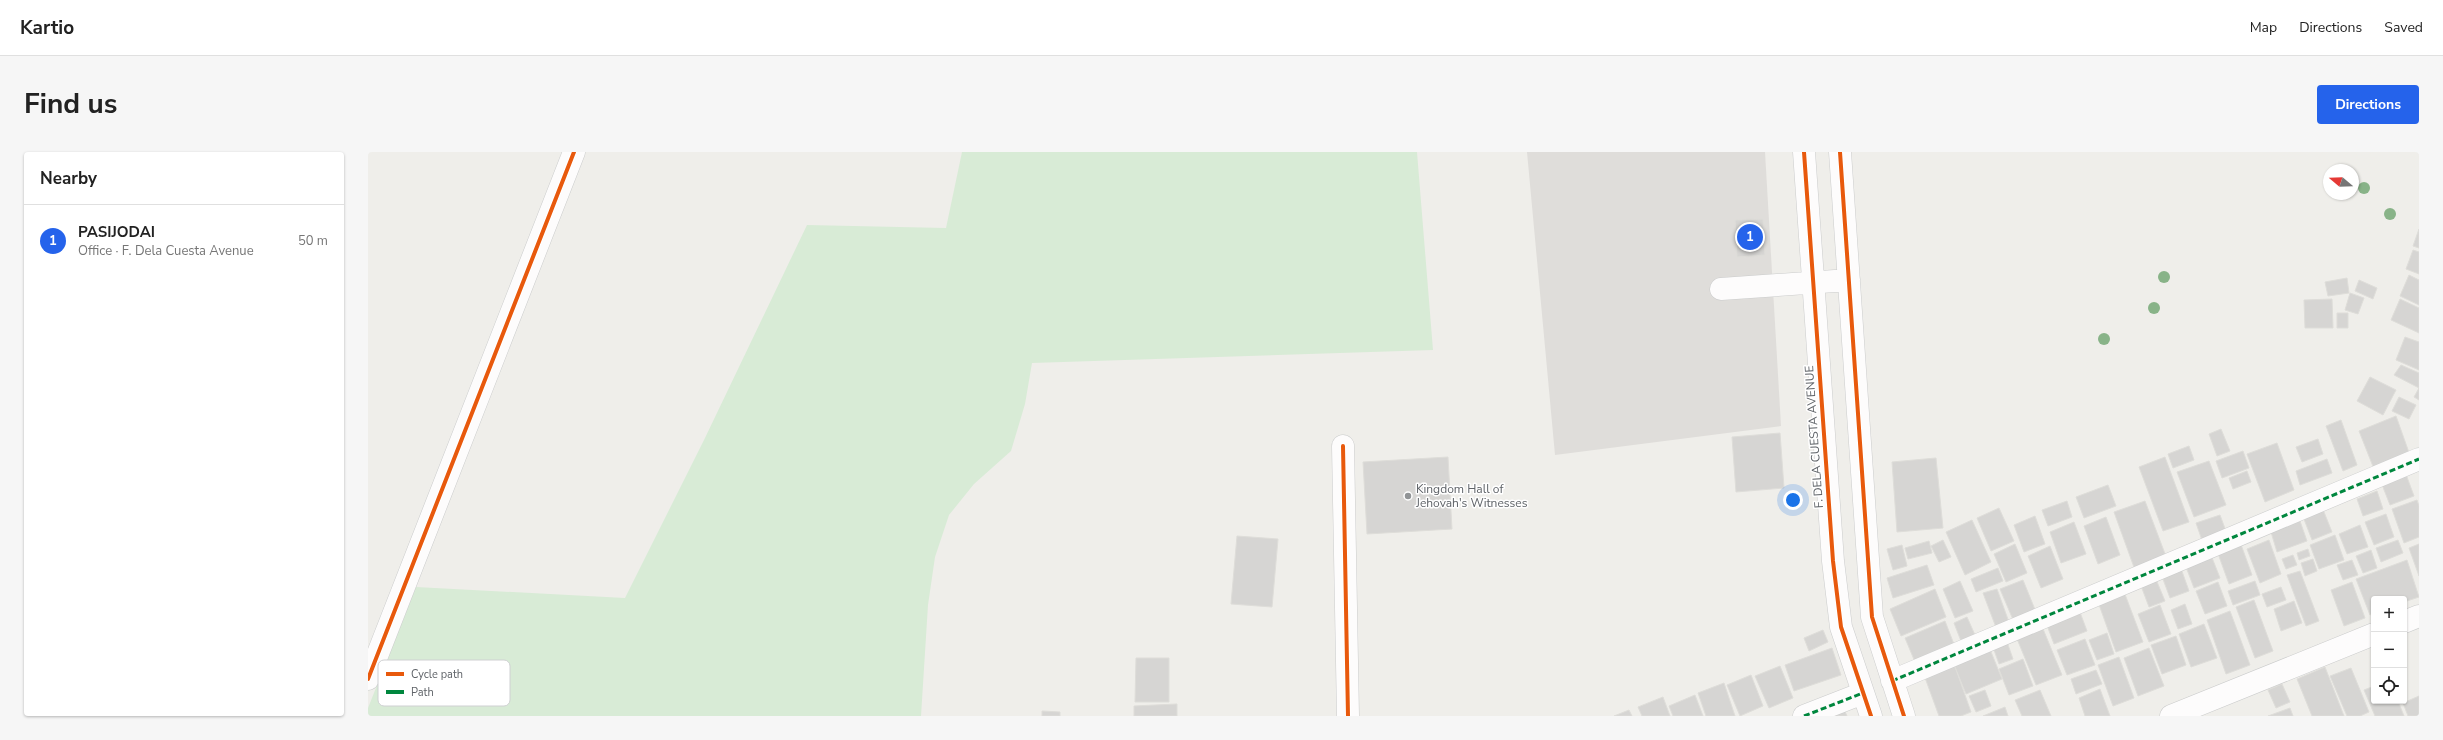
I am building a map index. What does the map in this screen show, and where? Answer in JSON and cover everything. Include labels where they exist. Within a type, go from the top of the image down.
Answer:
[{"type":"street","points":[[368,679],[574,152]]},
{"type":"street","name":"F. DELA CUESTA AVENUE","points":[[1804,152],[1833,561],[1840,627],[1871,716]]},
{"type":"street","points":[[1840,152],[1872,617],[1904,716]]},
{"type":"street","points":[[1721,289],[1849,280]]},
{"type":"street","points":[[1343,446],[1348,716]]},
{"type":"street","points":[[1892,681],[2419,460]]},
{"type":"street","points":[[2407,621],[2419,616]]},
{"type":"street","points":[[2171,716],[2371,635]]},
{"type":"street","points":[[1804,716],[1863,693]]},
{"type":"shaded area","points":[[1527,152],[1765,152],[1781,426],[1555,455]]},
{"type":"green space","points":[[962,152],[1417,152],[1433,350],[1032,363],[1025,404],[1011,451],[974,484],[949,515],[935,557],[928,605],[921,716],[368,716],[368,708],[378,683],[378,706],[510,706],[510,660],[387,660],[416,587],[625,598],[704,440],[807,225],[946,228]]},
{"type":"building","points":[[1763,219],[1765,255],[1737,257],[1735,220]]},
{"type":"building","points":[[2419,229],[2419,248],[2413,246]]},
{"type":"building","points":[[2413,250],[2419,252],[2419,274],[2406,269]]},
{"type":"building","points":[[2409,275],[2419,280],[2419,305],[2400,296]]},
{"type":"building","points":[[2347,278],[2349,293],[2328,296],[2325,282]]},
{"type":"building","points":[[2359,280],[2377,288],[2373,299],[2355,291]]},
{"type":"building","points":[[2350,293],[2364,298],[2358,314],[2345,310]]},
{"type":"building","points":[[2332,299],[2333,328],[2305,328],[2304,300]]},
{"type":"building","points":[[2400,299],[2419,308],[2419,333],[2391,320]]},
{"type":"building","points":[[2337,313],[2348,313],[2348,328],[2337,328]]},
{"type":"building","points":[[2405,337],[2419,342],[2419,370],[2396,360]]},
{"type":"building","points":[[2401,365],[2419,373],[2419,388],[2394,375]]},
{"type":"building","points":[[2370,377],[2396,390],[2383,415],[2357,401]]},
{"type":"building","points":[[2419,388],[2419,400],[2414,397]]},
{"type":"building","points":[[2399,397],[2416,405],[2409,419],[2392,411]]},
{"type":"building","points":[[2396,416],[2412,461],[2376,474],[2359,431]]},
{"type":"building","points":[[2341,420],[2357,465],[2343,471],[2326,426]]},
{"type":"building","points":[[2221,429],[2230,451],[2217,456],[2209,434]]},
{"type":"building","points":[[1780,433],[1784,488],[1736,492],[1732,437]]},
{"type":"building","points":[[2318,439],[2323,454],[2302,462],[2296,447]]},
{"type":"building","points":[[2277,443],[2294,490],[2265,502],[2247,454]]},
{"type":"building","points":[[2189,446],[2194,460],[2173,468],[2168,454]]},
{"type":"building","points":[[2243,451],[2249,468],[2222,478],[2216,461]]},
{"type":"building","name":"Kingdom Hall of Jehovah's Witnesses","points":[[1448,457],[1452,529],[1367,534],[1363,462]]},
{"type":"building","points":[[2165,457],[2189,522],[2163,531],[2139,467]]},
{"type":"building","points":[[1936,458],[1943,528],[1897,532],[1892,462]]},
{"type":"building","points":[[2327,459],[2332,473],[2300,485],[2296,471]]},
{"type":"building","points":[[2209,461],[2226,505],[2194,517],[2177,472]]},
{"type":"building","points":[[2404,469],[2414,496],[2390,505],[2379,477]]},
{"type":"building","points":[[2247,471],[2251,482],[2233,489],[2229,478]]},
{"type":"building","points":[[2108,485],[2116,506],[2084,518],[2076,497]]},
{"type":"building","points":[[2377,491],[2383,509],[2363,516],[2357,499]]},
{"type":"building","points":[[2417,500],[2419,506],[2419,537],[2404,543],[2392,509]]},
{"type":"building","points":[[2067,501],[2072,517],[2048,526],[2042,510]]},
{"type":"building","points":[[2145,501],[2167,559],[2135,570],[2114,512]]},
{"type":"building","points":[[2322,507],[2332,532],[2312,540],[2302,514]]},
{"type":"building","points":[[1999,508],[2014,541],[1991,551],[1977,518]]},
{"type":"building","points":[[2386,514],[2394,537],[2374,545],[2365,522]]},
{"type":"building","points":[[2220,515],[2227,534],[2203,543],[2196,523]]},
{"type":"building","points":[[2035,516],[2045,544],[2024,552],[2014,525]]},
{"type":"building","points":[[2106,517],[2120,555],[2098,564],[2084,526]]},
{"type":"building","points":[[1972,520],[1991,562],[1965,575],[1946,532]]},
{"type":"building","points":[[2300,521],[2307,541],[2277,552],[2271,532]]},
{"type":"building","points":[[2074,522],[2086,554],[2061,563],[2050,532]]},
{"type":"building","points":[[2360,525],[2368,547],[2347,554],[2339,534]]},
{"type":"building","points":[[2335,535],[2344,560],[2319,569],[2310,545]]},
{"type":"building","points":[[1237,536],[1278,539],[1272,607],[1231,604]]},
{"type":"building","points":[[2239,539],[2252,575],[2229,584],[2216,548]]},
{"type":"building","points":[[1943,540],[1951,557],[1939,562],[1931,546]]},
{"type":"building","points":[[2269,540],[2281,574],[2260,583],[2247,549]]},
{"type":"building","points":[[2398,540],[2403,553],[2381,562],[2376,548]]},
{"type":"building","points":[[1929,541],[1932,553],[1908,559],[1905,548]]},
{"type":"building","points":[[2015,544],[2027,573],[2006,582],[1994,554]]},
{"type":"building","points":[[2419,544],[2419,576],[2409,548]]},
{"type":"building","points":[[1902,545],[1907,566],[1893,570],[1887,549]]},
{"type":"building","points":[[2050,546],[2063,579],[2041,588],[2028,556]]},
{"type":"building","points":[[2308,549],[2310,556],[2299,560],[2297,553]]},
{"type":"building","points":[[2209,550],[2220,578],[2194,588],[2183,559]]},
{"type":"building","points":[[2371,550],[2377,568],[2363,573],[2356,556]]},
{"type":"building","points":[[2293,555],[2297,565],[2286,569],[2282,559]]},
{"type":"building","points":[[2313,559],[2317,571],[2305,576],[2301,563]]},
{"type":"building","points":[[2352,560],[2358,575],[2343,580],[2337,565]]},
{"type":"building","points":[[2407,560],[2419,597],[2407,601],[2407,596],[2371,596],[2370,615],[2356,579]]},
{"type":"building","points":[[2179,563],[2189,591],[2170,598],[2160,571]]},
{"type":"building","points":[[1927,565],[1934,585],[1893,598],[1887,578]]},
{"type":"building","points":[[1998,568],[2003,581],[1976,592],[1971,579]]},
{"type":"building","points":[[2300,571],[2319,621],[2306,626],[2287,575]]},
{"type":"building","points":[[2155,577],[2165,601],[2149,607],[2140,583]]},
{"type":"building","points":[[2023,580],[2036,612],[2014,622],[2000,589]]},
{"type":"building","points":[[1960,581],[1973,611],[1955,618],[1943,589]]},
{"type":"building","points":[[2255,581],[2260,595],[2233,605],[2228,591]]},
{"type":"building","points":[[2218,582],[2227,606],[2205,614],[2196,591]]},
{"type":"building","points":[[2352,582],[2365,618],[2344,626],[2331,590]]},
{"type":"building","points":[[2281,587],[2286,600],[2267,607],[2262,594]]},
{"type":"building","points":[[1935,589],[1946,617],[1901,636],[1890,609]]},
{"type":"building","points":[[1997,589],[2010,625],[1997,630],[1983,593]]},
{"type":"building","points":[[2123,589],[2143,642],[2116,652],[2097,599]]},
{"type":"building","points":[[2254,600],[2273,651],[2255,658],[2236,607]]},
{"type":"building","points":[[2294,601],[2302,623],[2281,631],[2274,609]]},
{"type":"building","points":[[2185,604],[2192,624],[2178,629],[2171,610]]},
{"type":"building","points":[[2160,605],[2171,634],[2149,642],[2138,614]]},
{"type":"building","points":[[2078,607],[2087,631],[2054,644],[2045,620]]},
{"type":"building","points":[[2230,611],[2250,665],[2226,674],[2207,620]]},
{"type":"building","points":[[1967,617],[1975,635],[1961,641],[1954,623]]},
{"type":"building","points":[[1945,621],[1957,652],[1918,669],[1905,638]]},
{"type":"building","points":[[2041,624],[2062,675],[2036,685],[2015,634]]},
{"type":"building","points":[[2204,624],[2217,658],[2191,667],[2179,634]]},
{"type":"building","points":[[1823,630],[1828,642],[1809,651],[1804,638]]},
{"type":"building","points":[[2107,633],[2114,654],[2097,660],[2089,640]]},
{"type":"building","points":[[2176,636],[2186,665],[2162,674],[2151,645]]},
{"type":"building","points":[[2085,639],[2095,665],[2067,675],[2057,650]]},
{"type":"building","points":[[2007,642],[2013,659],[1999,664],[1993,647]]},
{"type":"building","points":[[1989,647],[2002,679],[1966,694],[1953,662]]},
{"type":"building","points":[[1832,648],[1841,675],[1794,691],[1785,665]]},
{"type":"building","points":[[2149,648],[2164,686],[2138,696],[2124,658]]},
{"type":"building","points":[[2119,657],[2134,698],[2113,706],[2098,665]]},
{"type":"building","points":[[1136,658],[1169,658],[1169,702],[1135,702]]},
{"type":"building","points":[[2023,659],[2033,686],[2009,695],[1999,669]]},
{"type":"building","points":[[1954,664],[1971,712],[1961,716],[1939,716],[1924,675]]},
{"type":"building","points":[[1780,666],[1793,698],[1769,708],[1755,676]]},
{"type":"building","points":[[2325,667],[2344,716],[2312,716],[2297,679]]},
{"type":"building","points":[[2351,668],[2369,712],[2360,716],[2347,716],[2330,676]]},
{"type":"building","points":[[2096,670],[2102,684],[2076,694],[2071,679]]},
{"type":"building","points":[[1751,675],[1763,706],[1740,716],[1727,685]]},
{"type":"building","points":[[1724,683],[1735,716],[1706,716],[1698,693]]},
{"type":"building","points":[[2282,684],[2290,702],[2276,708],[2268,690]]},
{"type":"building","points":[[2371,687],[2371,704],[2399,704],[2404,716],[2375,716],[2364,690]]},
{"type":"building","points":[[2100,689],[2110,716],[2085,716],[2079,698]]},
{"type":"building","points":[[1985,690],[1991,706],[1976,712],[1969,696]]},
{"type":"building","points":[[2040,690],[2051,716],[2022,716],[2015,700]]},
{"type":"building","points":[[1695,695],[1703,716],[1673,716],[1669,706]]},
{"type":"building","points":[[2419,696],[2419,716],[2408,716],[2403,704],[2407,704],[2407,701]]},
{"type":"building","points":[[1663,697],[1670,716],[1642,716],[1638,707]]},
{"type":"building","points":[[1177,704],[1177,716],[1134,716],[1134,706]]},
{"type":"building","points":[[2005,707],[2008,716],[1983,716]]},
{"type":"building","points":[[2290,708],[2293,716],[2268,716]]},
{"type":"building","points":[[1844,709],[1847,716],[1827,716]]},
{"type":"building","points":[[1629,710],[1632,716],[1614,716]]},
{"type":"building","points":[[1042,711],[1060,712],[1060,716],[1042,716]]},
{"type":"marked path","points":[[1892,681],[2419,459]]},
{"type":"marked path","points":[[1804,716],[1863,693]]},
{"type":"cycle path","points":[[368,679],[574,152]]},
{"type":"cycle path","points":[[1804,152],[1833,561],[1841,627],[1871,716]]},
{"type":"cycle path","points":[[1840,152],[1872,617],[1904,716]]},
{"type":"cycle path","points":[[1343,446],[1348,716]]},
{"type":"place","name":"PASIJODAI","points":[[1750,237]]},
{"type":"place","name":"Kingdom Hall of Jehovah's Witnesses","points":[[1408,496]]}]
